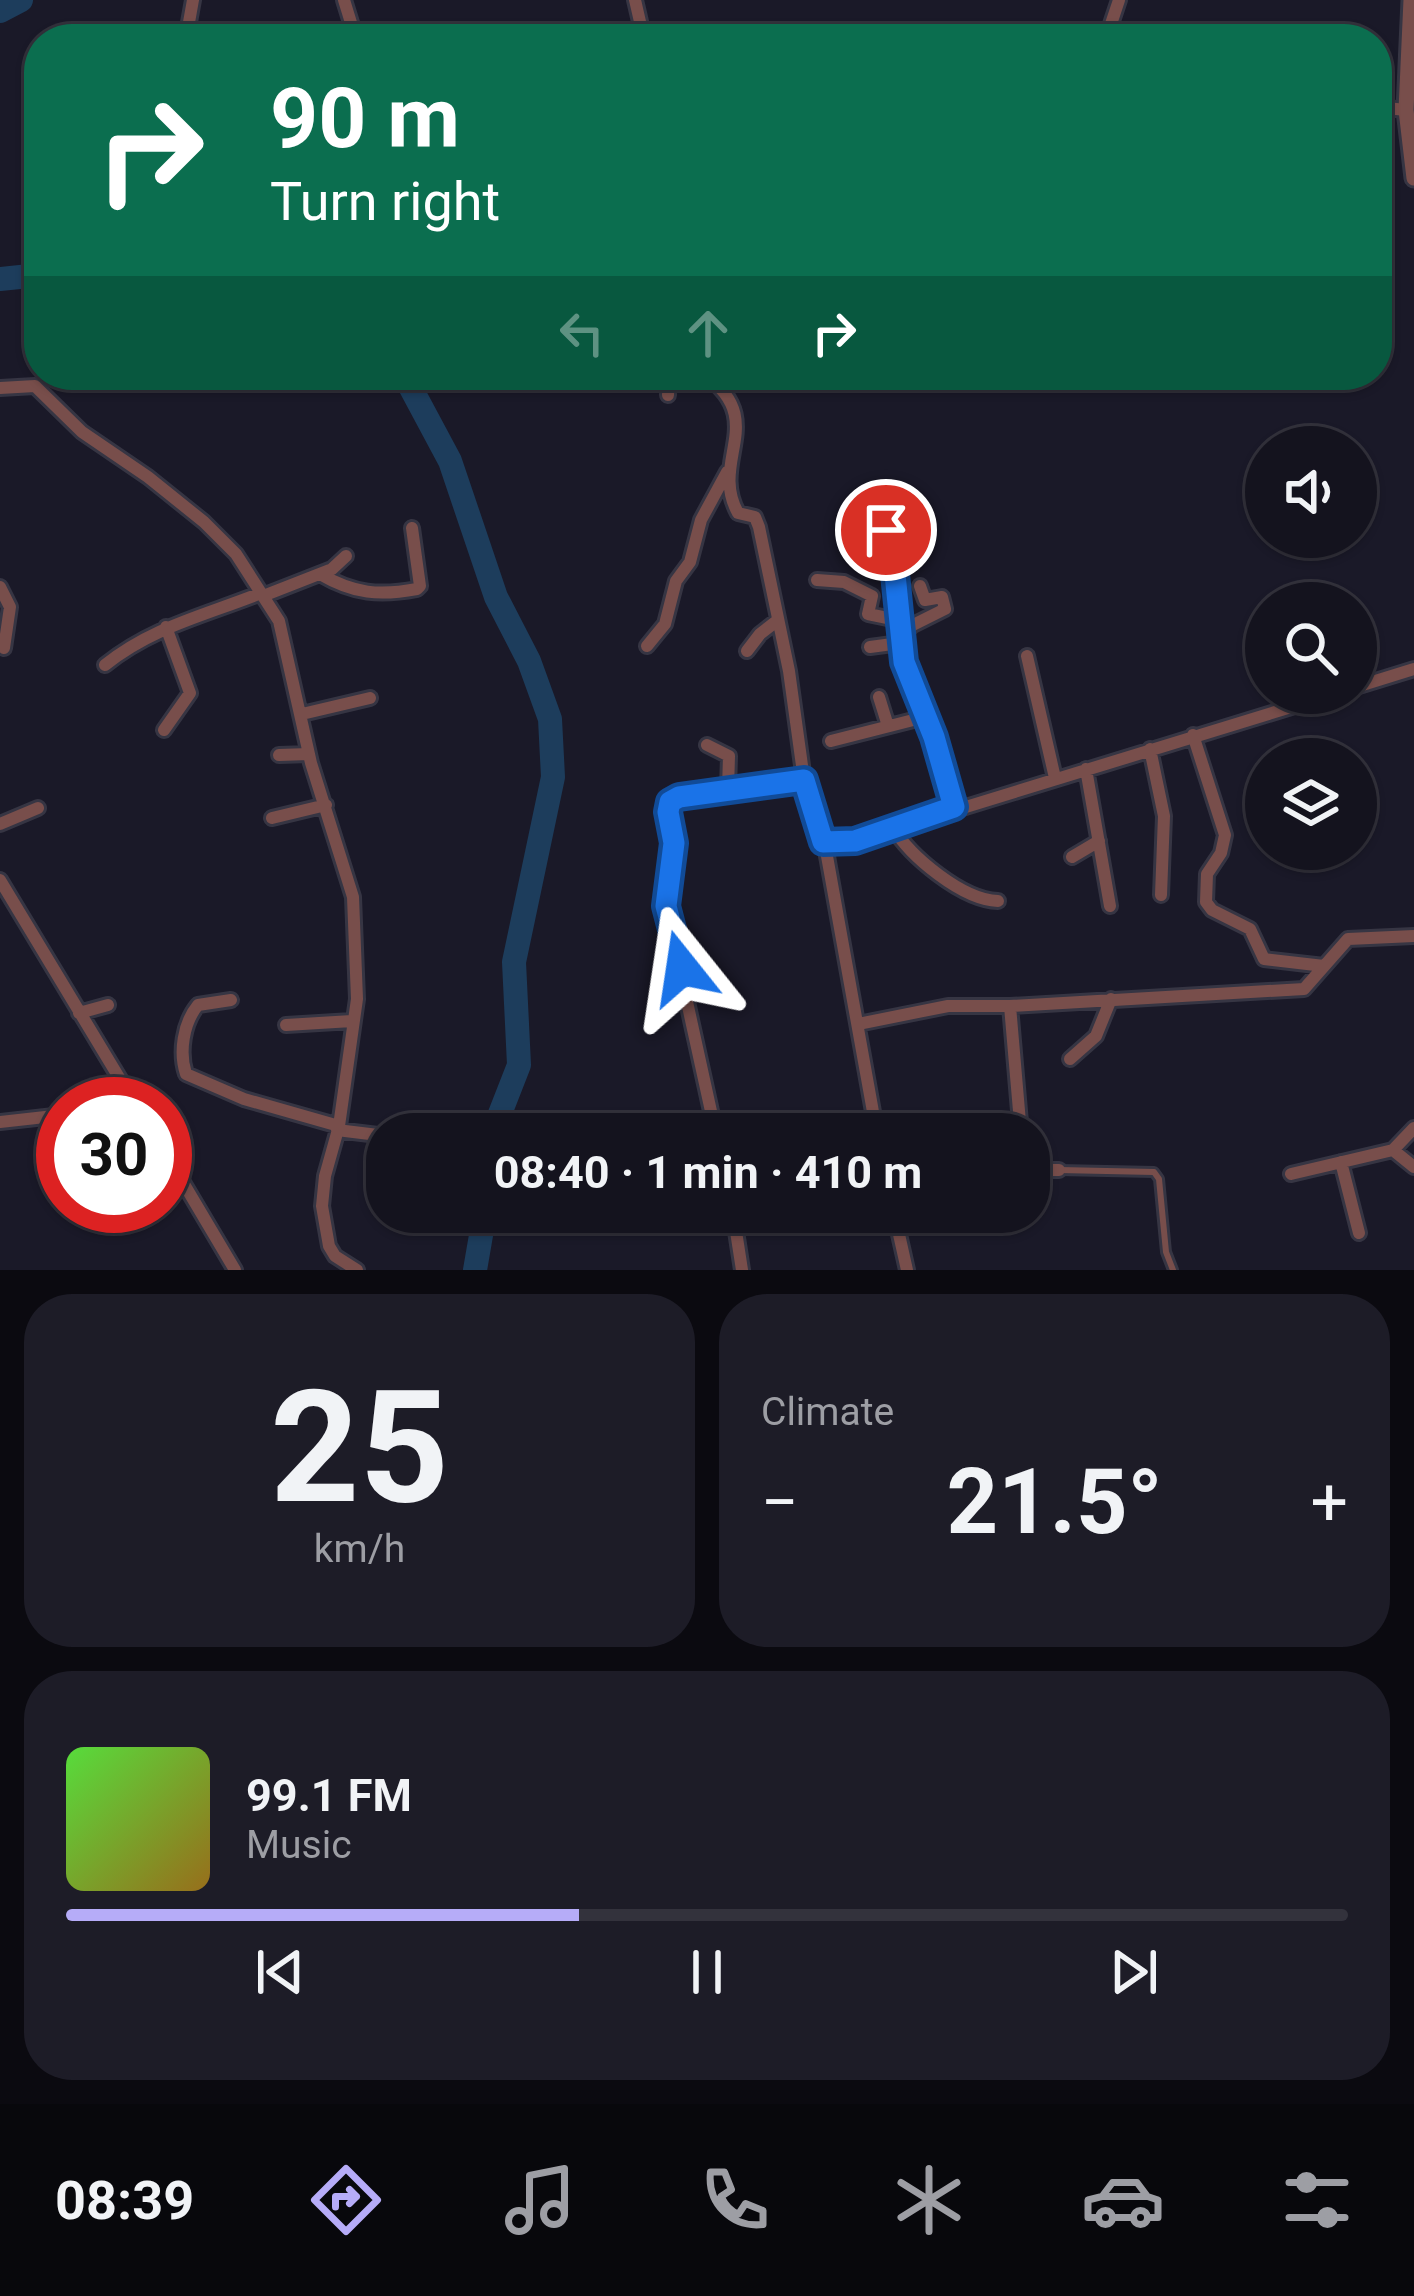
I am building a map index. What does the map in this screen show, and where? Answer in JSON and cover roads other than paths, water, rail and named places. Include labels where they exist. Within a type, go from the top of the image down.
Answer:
[{"type":"street","points":[[1411,0],[1406,110],[1414,178]]},
{"type":"street","points":[[1392,109],[1406,110]]},
{"type":"street","points":[[39,390],[82,432],[204,522],[236,554],[279,621],[309,754],[353,897],[357,988],[338,1128],[325,1176],[324,1234],[335,1256],[357,1270]]},
{"type":"street","points":[[668,390],[668,394]]},
{"type":"street","points":[[647,646],[665,624],[676,581],[690,562],[701,520],[728,471],[738,437],[731,404],[722,390]]},
{"type":"street","points":[[728,471],[737,513],[755,517],[759,527],[804,780],[823,842],[873,1113]]},
{"type":"street","points":[[320,574],[373,595],[414,590],[420,586],[412,529]]},
{"type":"street","points":[[886,530],[894,558],[900,640],[954,807]]},
{"type":"street","points":[[105,665],[132,643],[166,627],[320,574],[346,556]]},
{"type":"street","points":[[817,580],[857,587],[872,596],[868,614],[898,620]]},
{"type":"street","points":[[870,646],[900,640],[913,625],[945,609],[942,597],[925,600],[920,586]]},
{"type":"street","points":[[0,587],[10,607],[4,648]]},
{"type":"street","points":[[748,650],[778,620]]},
{"type":"street","points":[[164,730],[190,693],[166,627]]},
{"type":"street","points":[[1027,656],[1055,778]]},
{"type":"street","points":[[1377,680],[1414,669]]},
{"type":"street","points":[[878,697],[888,726]]},
{"type":"street","points":[[302,714],[370,698]]},
{"type":"street","points":[[823,842],[855,841],[1264,714]]},
{"type":"street","points":[[831,741],[925,717]]},
{"type":"street","points":[[1192,735],[1226,835],[1207,874],[1206,902],[1212,910],[1250,929],[1264,959],[1324,966]]},
{"type":"street","points":[[707,745],[729,756],[728,789]]},
{"type":"street","points":[[1150,748],[1164,816],[1161,895]]},
{"type":"street","points":[[279,755],[309,754]]},
{"type":"street","points":[[1086,769],[1111,906]]},
{"type":"street","points":[[711,1113],[666,906],[674,843],[670,802],[804,780]]},
{"type":"street","points":[[272,818],[326,805]]},
{"type":"street","points":[[0,824],[38,808]]},
{"type":"street","points":[[892,826],[955,887],[978,899],[998,902]]},
{"type":"street","points":[[1072,857],[1099,841]]},
{"type":"street","points":[[0,880],[118,1077]]},
{"type":"street","points":[[858,1024],[926,1009],[1304,989],[1348,939],[1414,936]]},
{"type":"street","points":[[1070,1059],[1096,1036],[1111,999]]},
{"type":"street","points":[[231,1000],[198,1005],[190,1015],[182,1063],[186,1074],[244,1099],[366,1133]]},
{"type":"street","points":[[79,1013],[108,1005]]},
{"type":"street","points":[[1010,1006],[1019,1113]]},
{"type":"street","points":[[286,1025],[352,1021]]},
{"type":"street","points":[[0,1122],[36,1118]]},
{"type":"street","points":[[1291,1174],[1393,1150],[1414,1128]]},
{"type":"street","points":[[1393,1150],[1414,1168]]},
{"type":"street","points":[[1341,1162],[1359,1233]]},
{"type":"street","points":[[1050,1170],[1059,1170]]},
{"type":"street","points":[[192,1198],[235,1270]]},
{"type":"street","points":[[736,1233],[742,1270]]},
{"type":"street","points":[[899,1233],[907,1270]]},
{"type":"lane","points":[[1059,1170],[1154,1172],[1173,1270]]},
{"type":"waterway","points":[[0,11],[21,0]]},
{"type":"waterway","points":[[0,279],[24,277]]},
{"type":"waterway","points":[[412,390],[450,461],[496,597],[529,661],[550,719],[553,777],[514,962],[519,1065],[500,1113]]},
{"type":"waterway","points":[[475,1270],[481,1233]]}]
